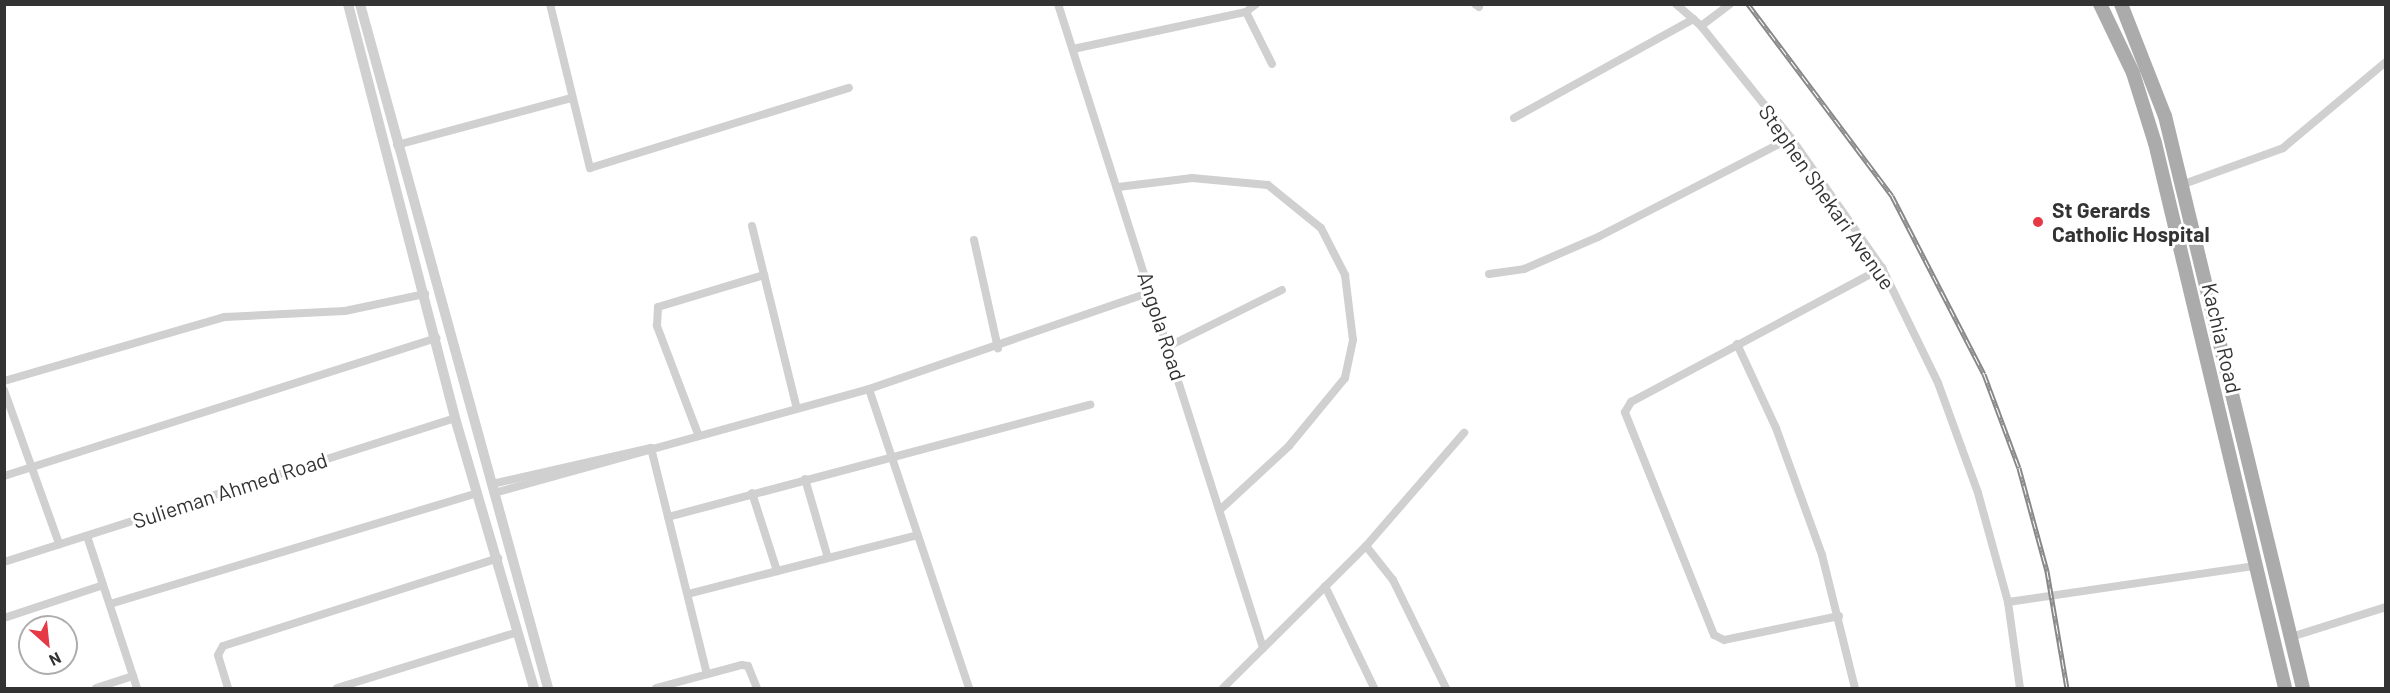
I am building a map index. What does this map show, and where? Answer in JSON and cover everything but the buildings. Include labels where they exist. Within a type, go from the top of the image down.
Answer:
[{"type":"main road","name":"Kachia Road","points":[[2100,4],[2133,74],[2155,143],[2284,688]]},
{"type":"main road","name":"Kachia Road","points":[[2121,4],[2156,87],[2303,688]]},
{"type":"street","points":[[348,4],[425,294],[455,418],[498,558],[534,688]]},
{"type":"street","points":[[360,4],[459,371],[548,688]]},
{"type":"street","points":[[550,4],[587,164],[594,168],[849,88]]},
{"type":"street","name":"Angola Road","points":[[1058,4],[1221,509],[1263,648]]},
{"type":"street","points":[[1073,49],[1246,12],[1256,4]]},
{"type":"street","name":"Stephen Shekari Avenue","points":[[1676,4],[1701,27],[1791,138],[1882,268],[1938,383],[2008,602],[2020,688]]},
{"type":"street","points":[[1701,27],[1730,4]]},
{"type":"street","points":[[1246,12],[1272,64]]},
{"type":"street","points":[[1514,118],[1693,19]]},
{"type":"street","points":[[2181,185],[2283,148],[2385,62]]},
{"type":"street","points":[[397,145],[571,98]]},
{"type":"street","points":[[1489,274],[1524,269],[1598,237],[1791,138]]},
{"type":"street","points":[[1118,187],[1192,178],[1268,184],[1322,228],[1345,275],[1353,340],[1345,378],[1289,446],[1221,509]]},
{"type":"street","points":[[752,226],[797,409]]},
{"type":"street","points":[[974,240],[998,348]]},
{"type":"street","points":[[1839,616],[1724,640],[1714,635],[1625,412],[1631,402],[1882,268]]},
{"type":"street","points":[[698,434],[657,326],[658,307],[764,275]]},
{"type":"street","points":[[1169,346],[1282,290]]},
{"type":"street","points":[[493,488],[869,389],[998,348],[1151,292]]},
{"type":"street","points":[[4,381],[225,316],[345,311],[425,294]]},
{"type":"street","points":[[4,477],[436,338]]},
{"type":"street","points":[[1737,344],[1776,428],[1839,616],[1855,688]]},
{"type":"street","points":[[445,376],[459,371]]},
{"type":"street","points":[[869,389],[968,688]]},
{"type":"street","points":[[4,390],[58,544]]},
{"type":"street","points":[[668,517],[892,455],[1090,405]]},
{"type":"street","name":"Sulieman Ahmed Road","points":[[4,562],[455,418]]},
{"type":"street","points":[[1223,688],[1366,546],[1464,433]]},
{"type":"street","points":[[651,448],[707,674]]},
{"type":"street","points":[[805,479],[828,558]]},
{"type":"street","points":[[110,604],[478,493]]},
{"type":"street","points":[[752,493],[777,571]]},
{"type":"street","points":[[688,594],[918,535]]},
{"type":"street","points":[[87,536],[137,688]]},
{"type":"street","points":[[1366,546],[1393,580],[1446,688]]},
{"type":"street","points":[[228,688],[218,655],[223,646],[498,558]]},
{"type":"street","points":[[2008,602],[2255,566]]},
{"type":"street","points":[[4,618],[103,585]]},
{"type":"street","points":[[1325,586],[1374,688]]},
{"type":"street","points":[[2291,637],[2385,607]]},
{"type":"street","points":[[337,688],[518,632]]},
{"type":"street","points":[[656,688],[748,666],[757,688]]},
{"type":"street","points":[[96,688],[133,676]]},
{"type":"railway","points":[[1748,4],[1892,196],[1984,374],[2019,468],[2047,571],[2067,688]]},
{"type":"place","name":"St Gerards Catholic Hospital","points":[[2038,222]]}]
